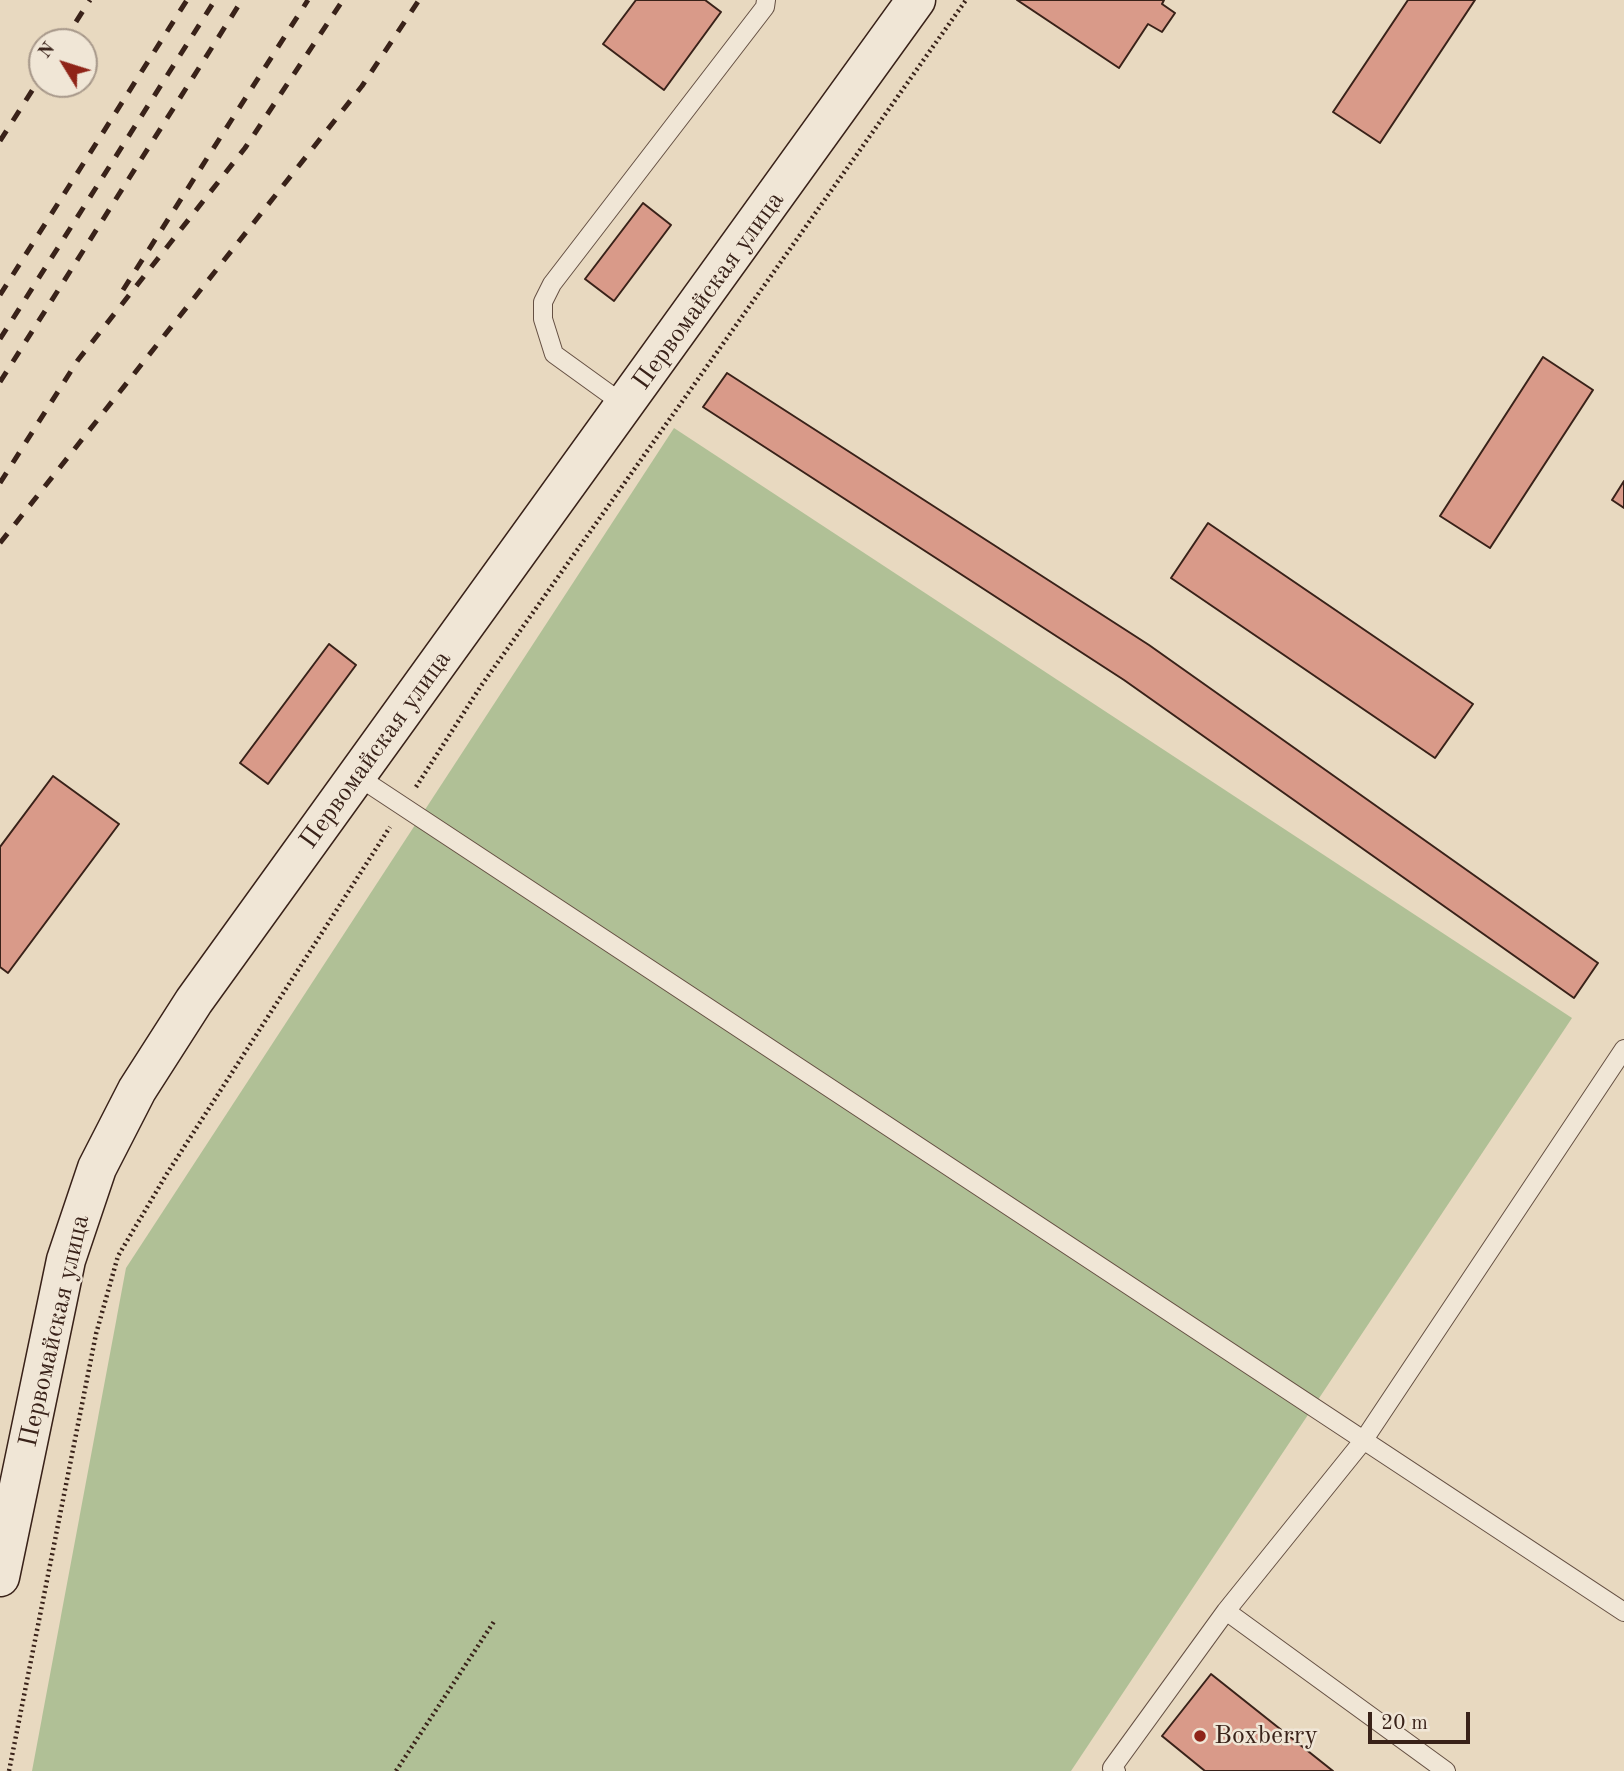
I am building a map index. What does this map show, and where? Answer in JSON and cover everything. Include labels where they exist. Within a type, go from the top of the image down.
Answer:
[{"type":"main road","name":"Первомайская улица","points":[[0,1577],[66,1259],[97,1168],[136,1090],[194,1001],[626,406],[916,0]]},
{"type":"lane","points":[[626,406],[554,354],[544,318],[543,302],[561,273],[765,7],[766,0]]},
{"type":"lane","points":[[357,776],[1624,1612]]},
{"type":"lane","points":[[1116,1771],[1112,1768],[1226,1611],[1363,1441],[1624,1049]]},
{"type":"lane","points":[[1226,1611],[1446,1771]]},
{"type":"path","points":[[9,1771],[96,1334],[118,1256],[168,1172],[481,686],[966,0]]},
{"type":"path","points":[[396,1771],[495,1620]]},
{"type":"green space","points":[[674,428],[1572,1018],[1071,1771],[32,1771],[126,1268]]},
{"type":"building","points":[[636,0],[705,0],[721,12],[664,90],[603,44]]},
{"type":"building","points":[[1017,0],[1164,0],[1162,4],[1175,13],[1162,32],[1148,24],[1119,68]]},
{"type":"building","points":[[1408,0],[1475,0],[1380,143],[1333,112]]},
{"type":"building","points":[[643,203],[671,225],[614,301],[585,279]]},
{"type":"building","points":[[1543,357],[1593,390],[1490,548],[1440,516]]},
{"type":"building","points":[[727,373],[1149,645],[1598,963],[1574,998],[1124,680],[703,407]]},
{"type":"building","points":[[1624,481],[1624,508],[1612,500]]},
{"type":"building","points":[[1208,523],[1473,704],[1435,758],[1171,578]]},
{"type":"building","points":[[329,644],[356,665],[268,784],[240,763]]},
{"type":"building","points":[[53,776],[119,824],[8,973],[0,967],[0,847]]},
{"type":"building","points":[[1211,1674],[1333,1771],[1205,1771],[1162,1736]]},
{"type":"railway","points":[[72,28],[90,0]]},
{"type":"railway","points":[[0,295],[187,0]]},
{"type":"railway","points":[[0,339],[215,0]]},
{"type":"railway","points":[[0,382],[242,0]]},
{"type":"railway","points":[[123,290],[308,0]]},
{"type":"railway","points":[[0,483],[78,360],[245,148],[343,0]]},
{"type":"railway","points":[[0,543],[362,86],[419,0]]},
{"type":"railway","points":[[0,141],[28,97]]},
{"type":"place","name":"Boxberry","points":[[1200,1736]]}]
